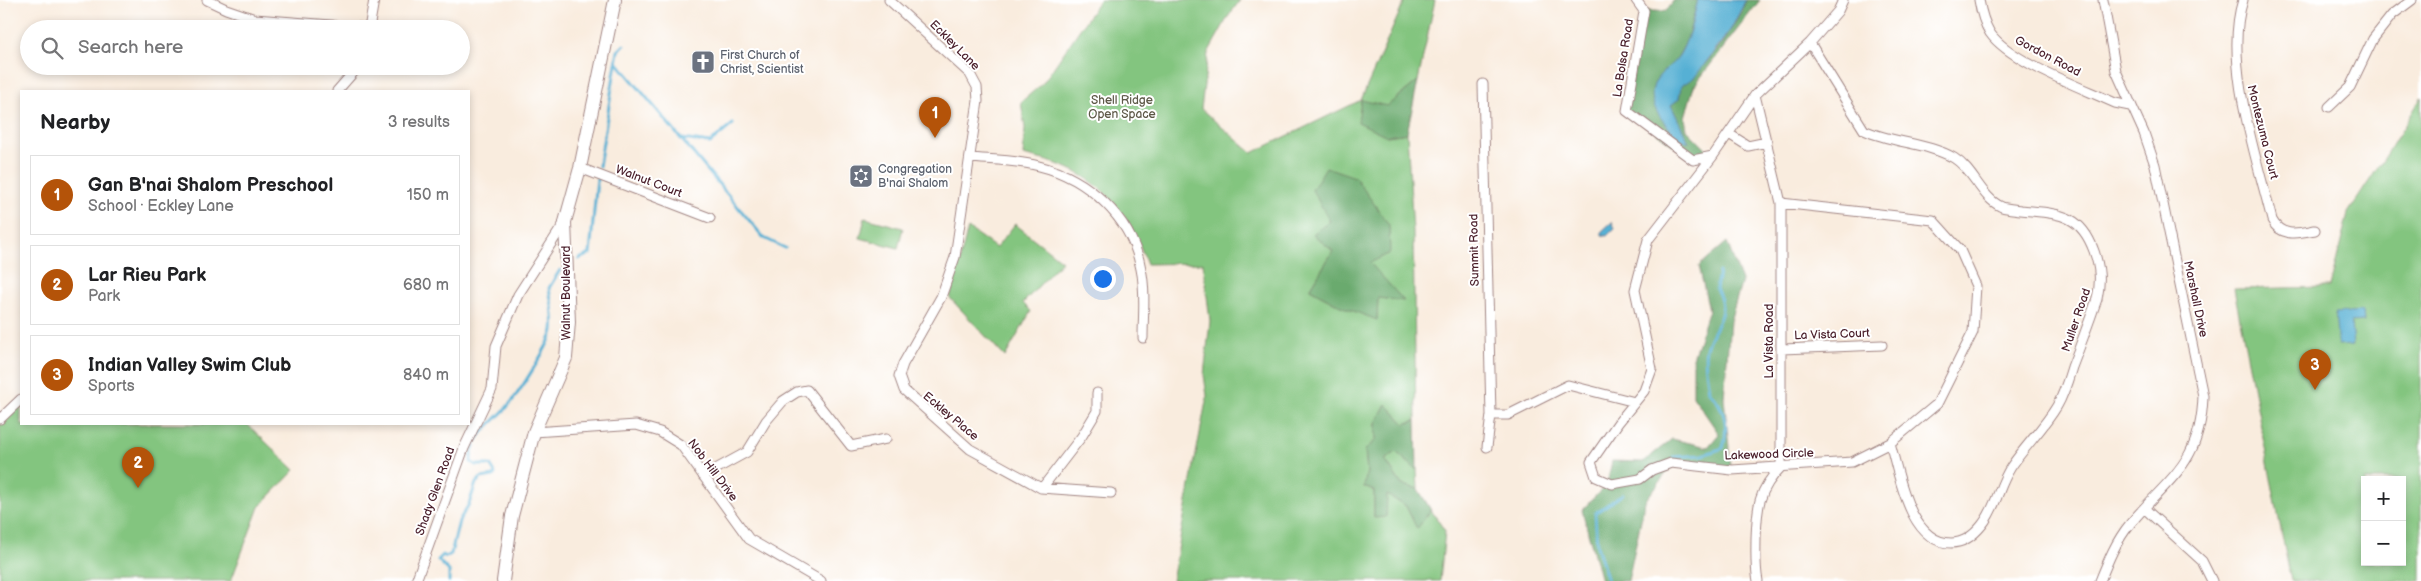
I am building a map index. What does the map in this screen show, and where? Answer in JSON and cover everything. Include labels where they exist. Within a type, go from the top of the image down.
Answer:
[{"type":"street","points":[[207,0],[255,19],[268,20]]},
{"type":"street","points":[[370,20],[374,0]]},
{"type":"street","name":"Walnut Boulevard","points":[[503,581],[512,516],[534,432],[566,358],[568,322],[565,222],[580,168],[615,0]]},
{"type":"street","name":"Eckley Lane","points":[[889,0],[970,74],[977,87],[978,100],[956,257],[942,297]]},
{"type":"street","name":"La Bolsa Road","points":[[1636,0],[1644,11],[1627,111],[1693,160],[1713,156]]},
{"type":"street","name":"Lakewood Circle","points":[[1781,203],[1933,220],[1960,250],[1976,286],[1973,332],[1937,404],[1890,443],[1852,462],[1732,470],[1671,463],[1652,470],[1640,479],[1612,484],[1596,477],[1591,462],[1644,392],[1652,369],[1635,290],[1648,240],[1713,156],[1755,95],[1810,43],[1838,11],[1843,0]]},
{"type":"street","name":"Gordon Road","points":[[1980,0],[1986,26],[1997,41],[2008,50],[2026,61],[2116,103],[2130,106]]},
{"type":"street","name":"Marshall Drive","points":[[2100,581],[2117,542],[2144,508],[2176,476],[2191,453],[2200,426],[2203,396],[2155,165],[2144,133],[2130,106],[2116,71],[2103,0]]},
{"type":"street","name":"Montezuma Court","points":[[2243,0],[2238,15],[2238,83],[2272,220],[2279,230],[2290,233],[2315,230]]},
{"type":"street","points":[[2329,107],[2350,87],[2373,39],[2392,15],[2412,0]]},
{"type":"street","name":"Muller Road","points":[[1810,43],[1864,130],[1878,137],[1946,154],[1956,160],[1992,199],[2004,208],[2059,214],[2070,218],[2077,223],[2090,240],[2099,267],[2100,286],[2097,299],[2058,405],[2011,467],[1993,507],[1972,536],[1960,542],[1947,543],[1930,537],[1922,528],[1906,500],[1890,443]]},
{"type":"street","points":[[338,90],[351,75]]},
{"type":"street","name":"Summit Road","points":[[1483,84],[1491,415],[1487,447]]},
{"type":"street","name":"La Vista Road","points":[[1755,95],[1781,203],[1781,467]]},
{"type":"street","points":[[1729,134],[1748,146],[1766,142]]},
{"type":"street","points":[[970,158],[1038,166],[1076,180],[1106,203],[1121,220],[1132,240],[1142,269],[1143,338]]},
{"type":"street","name":"Walnut Court","points":[[580,168],[710,218]]},
{"type":"street","name":"Shady Glen Road","points":[[416,581],[464,448],[492,389],[496,346],[518,294],[565,222]]},
{"type":"street","name":"Eckley Place","points":[[942,297],[903,364],[899,376],[900,384],[914,400],[970,449],[1042,488],[1112,493]]},
{"type":"street","name":"La Vista Court","points":[[1782,349],[1882,345]]},
{"type":"street","points":[[1491,415],[1508,415],[1546,394],[1568,385],[1635,402]]},
{"type":"street","points":[[703,476],[747,452],[766,421],[783,402],[798,392],[807,390],[851,446],[886,439]]},
{"type":"street","points":[[1042,488],[1082,436],[1097,411],[1097,393]]},
{"type":"street","points":[[0,419],[20,400]]},
{"type":"street","name":"Nob Hill Drive","points":[[534,432],[636,425],[660,432],[681,445],[749,538],[821,581]]},
{"type":"street","points":[[1758,581],[1756,568],[1757,507],[1769,479],[1781,467]]},
{"type":"street","points":[[2144,508],[2202,561],[2212,581]]},
{"type":"green space","name":"Shell Ridge Open Space","points":[[1100,0],[1240,0],[1208,53],[1201,109],[1252,153],[1361,100],[1405,0],[1435,0],[1418,81],[1387,106],[1387,136],[1407,133],[1413,231],[1416,420],[1405,424],[1386,404],[1376,423],[1376,440],[1365,450],[1367,471],[1364,487],[1374,491],[1374,518],[1386,494],[1406,506],[1417,528],[1431,510],[1445,531],[1440,581],[1172,581],[1207,396],[1204,375],[1210,321],[1203,263],[1147,264],[1133,231],[1114,203],[1103,191],[1074,171],[1023,155],[1025,128],[1021,102],[1043,83]],"holes":[[[1330,221],[1403,300],[1378,298],[1377,319],[1343,307],[1310,289],[1333,251],[1313,234]]]},
{"type":"green space","points":[[1674,0],[1698,0],[1687,40],[1673,65],[1660,75],[1652,91],[1688,142],[1671,105],[1679,99],[1681,86],[1699,70],[1728,35],[1746,0],[1760,0],[1694,86],[1685,117],[1687,130],[1713,156],[1693,160],[1627,111],[1644,11],[1666,11]]},
{"type":"green space","points":[[1418,81],[1407,133],[1387,136],[1358,122],[1361,100],[1387,106]]},
{"type":"green space","points":[[2421,97],[2421,581],[2291,581],[2234,289],[2330,287],[2348,213],[2387,154]]},
{"type":"green space","points":[[1326,167],[1355,177],[1389,225],[1390,253],[1370,263],[1404,301],[1378,298],[1377,320],[1343,307],[1310,289],[1333,251],[1313,234],[1330,221],[1312,190]]},
{"type":"green space","points":[[865,218],[903,228],[898,248],[860,238]]},
{"type":"green space","points":[[1015,224],[1062,261],[1023,303],[1031,311],[1005,357],[950,298],[968,228],[996,248]]},
{"type":"green space","points":[[1727,242],[1742,281],[1730,321],[1724,398],[1731,467],[1671,467],[1645,501],[1628,581],[1601,581],[1582,510],[1607,484],[1612,461],[1643,462],[1672,439],[1708,447],[1719,434],[1693,396],[1693,358],[1709,310],[1699,266]]},
{"type":"green space","points":[[20,400],[20,425],[248,425],[295,470],[259,507],[231,581],[0,581],[0,419]]},
{"type":"green space","points":[[1386,404],[1405,424],[1416,420],[1417,470],[1396,452],[1385,460],[1402,485],[1418,489],[1431,510],[1417,529],[1406,506],[1387,495],[1386,517],[1374,518],[1374,491],[1364,487],[1367,471],[1365,450],[1376,440],[1376,423]]},
{"type":"green space","points":[[1396,452],[1417,470],[1418,489],[1402,485],[1385,460]]},
{"type":"water","points":[[1698,0],[1746,0],[1731,29],[1695,77],[1681,86],[1679,99],[1671,105],[1689,142],[1675,135],[1661,118],[1654,106],[1652,93],[1653,87],[1660,75],[1677,59],[1684,46]]},
{"type":"water","points":[[1612,222],[1615,228],[1607,236],[1602,235],[1602,231]]},
{"type":"water","points":[[2363,311],[2364,322],[2351,323],[2353,345],[2338,346],[2335,313]]},
{"type":"waterway","points":[[599,166],[618,51],[624,45]]},
{"type":"waterway","points":[[616,61],[764,238],[785,248]]},
{"type":"waterway","points":[[682,139],[710,143],[733,124]]},
{"type":"waterway","points":[[579,259],[590,254],[597,179]]},
{"type":"waterway","points":[[449,581],[449,571],[438,560],[443,555],[446,557],[451,554],[459,521],[469,504],[476,483],[481,478],[494,476],[495,473],[490,465],[476,465],[471,462],[474,445],[512,400],[547,345],[553,330],[549,288],[560,270]]},
{"type":"waterway","points":[[1673,457],[1703,455],[1723,448],[1725,440],[1724,417],[1719,404],[1709,392],[1705,359],[1706,349],[1721,313],[1722,306],[1716,289],[1719,272]]},
{"type":"waterway","points":[[1608,581],[1597,546],[1595,513],[1623,494]]},
{"type":"place","name":"First Church of Christ, Scientist","points":[[703,62]]},
{"type":"place","name":"Gan B'nai Shalom Preschool","points":[[935,138]]},
{"type":"place","name":"Congregation B'nai Shalom","points":[[861,176]]},
{"type":"place","name":"Indian Valley Swim Club","points":[[2315,390]]},
{"type":"place","name":"Lar Rieu Park","points":[[138,488]]}]
